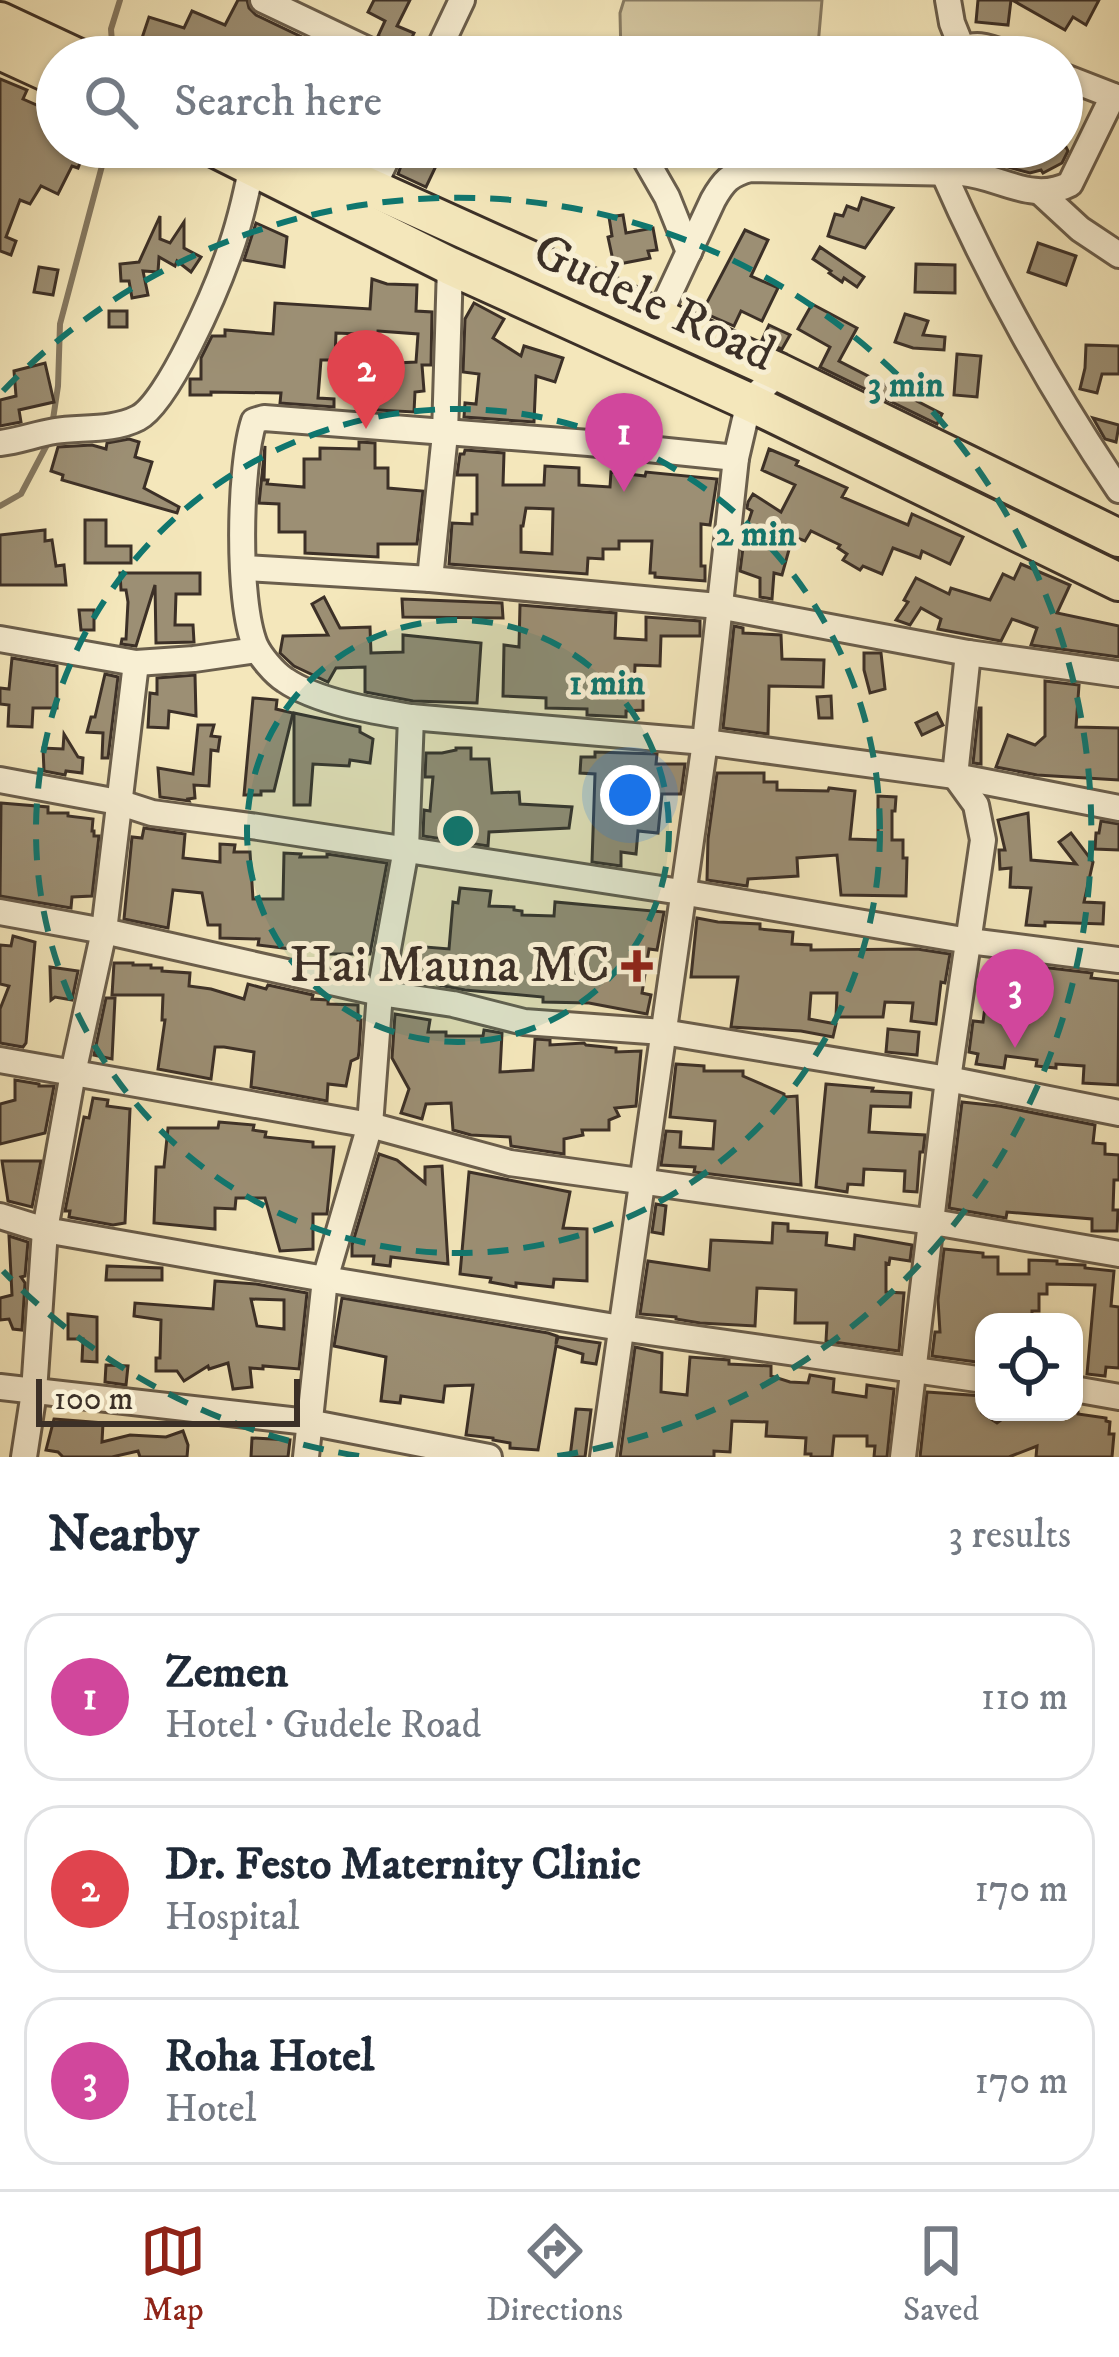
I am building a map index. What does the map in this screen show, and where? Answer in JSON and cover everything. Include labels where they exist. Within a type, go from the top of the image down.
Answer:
[{"type":"highway","points":[[0,21],[36,38]]},
{"type":"highway","points":[[0,51],[36,67]]},
{"type":"highway","name":"Gudele Road","points":[[286,168],[450,266],[749,402],[1119,582]]},
{"type":"highway","name":"Gudele Road","points":[[305,168],[372,189],[779,372],[1119,538]]},
{"type":"street","points":[[262,0],[338,36]]},
{"type":"street","points":[[445,36],[461,0]]},
{"type":"street","points":[[948,0],[955,36]]},
{"type":"street","points":[[1083,84],[1116,97],[1083,159]]},
{"type":"street","points":[[0,443],[140,418],[164,392],[227,258],[261,168]]},
{"type":"street","points":[[372,189],[382,168]]},
{"type":"street","points":[[650,168],[689,252]]},
{"type":"street","points":[[905,172],[907,168]]},
{"type":"street","points":[[658,318],[722,183],[734,173],[750,169],[977,174],[1041,193],[1070,184],[1078,168]]},
{"type":"street","points":[[944,172],[983,259],[1088,447],[1119,490]]},
{"type":"street","points":[[1041,193],[1080,229],[1119,255]]},
{"type":"street","points":[[430,579],[445,434],[450,266]]},
{"type":"street","points":[[603,1457],[705,742],[736,458],[749,402],[779,372]]},
{"type":"street","points":[[736,458],[264,418],[254,422],[242,536],[247,620],[257,650],[284,680],[328,699],[411,717],[705,742],[956,776],[1119,808]]},
{"type":"street","points":[[245,568],[430,579],[718,606],[968,653],[1119,674]]},
{"type":"street","points":[[0,639],[136,663],[257,650]]},
{"type":"street","points":[[903,1457],[948,1079],[983,840],[976,805],[956,776],[968,653]]},
{"type":"street","points":[[24,1457],[34,1392],[45,1230],[104,931],[136,663]]},
{"type":"street","points":[[306,1457],[325,1280],[370,1125],[380,993],[406,849],[411,717]]},
{"type":"street","points":[[0,780],[152,813],[682,892],[969,941],[1119,960]]},
{"type":"street","points":[[0,912],[524,1022],[663,1032],[1119,1113]]},
{"type":"street","points":[[0,1060],[370,1125],[510,1163],[933,1222],[1119,1254]]},
{"type":"street","points":[[0,1216],[45,1230],[325,1280],[975,1379]]},
{"type":"street","points":[[0,1388],[308,1422],[489,1457]]},
{"type":"street","points":[[1083,1391],[1119,1397]]},
{"type":"shaded area","points":[[624,0],[822,0],[819,36],[621,36]]},
{"type":"building","points":[[238,0],[247,0],[256,15],[300,36],[143,36],[149,17],[184,28],[192,11],[225,25]]},
{"type":"building","points":[[374,0],[410,0],[397,26],[413,36],[378,36],[385,21],[368,12]]},
{"type":"building","points":[[978,0],[1011,0],[1008,25],[976,22]]},
{"type":"building","points":[[1012,0],[1099,0],[1086,25],[1073,17],[1065,30]]},
{"type":"building","points":[[0,79],[27,90],[23,99],[36,105],[36,168],[71,168],[58,194],[41,186],[30,204],[20,200],[6,237],[16,241],[11,255],[0,251]]},
{"type":"building","points":[[400,168],[435,168],[426,187],[398,174]]},
{"type":"building","points":[[1011,168],[1052,168],[1043,173]]},
{"type":"building","points":[[862,198],[893,208],[865,248],[828,236],[835,214],[843,216],[847,206],[858,210]]},
{"type":"building","points":[[623,215],[626,233],[653,228],[657,250],[648,251],[650,258],[614,265],[609,217]]},
{"type":"building","points":[[160,216],[160,239],[170,243],[184,222],[184,248],[201,257],[191,272],[177,261],[175,266],[159,257],[158,272],[143,271],[148,295],[132,298],[129,281],[121,281],[120,264],[139,262]]},
{"type":"building","points":[[256,223],[287,237],[284,267],[244,260]]},
{"type":"building","points":[[745,230],[768,240],[751,276],[778,288],[762,321],[741,311],[734,326],[702,312]]},
{"type":"building","points":[[1038,243],[1076,256],[1066,285],[1028,272]]},
{"type":"building","points":[[820,247],[864,277],[857,287],[844,278],[842,282],[813,259]]},
{"type":"building","points":[[916,264],[955,265],[955,293],[915,292]]},
{"type":"building","points":[[39,267],[58,270],[53,295],[34,292]]},
{"type":"building","points":[[372,279],[417,285],[416,311],[432,312],[431,365],[422,365],[424,391],[415,392],[414,412],[359,409],[359,334],[336,333],[335,360],[321,360],[318,398],[334,399],[334,407],[280,403],[281,393],[190,395],[190,379],[201,379],[201,358],[212,336],[225,336],[225,330],[273,334],[275,303],[370,309]],"holes":[[[378,331],[418,334],[416,362],[376,364]]]},
{"type":"building","points":[[474,303],[504,319],[493,338],[521,356],[524,346],[563,358],[555,382],[536,376],[534,422],[464,417],[465,403],[476,404],[479,374],[463,372],[465,319]]},
{"type":"building","points":[[812,304],[857,328],[839,361],[942,414],[937,424],[820,367],[830,347],[798,329]]},
{"type":"building","points":[[109,311],[127,311],[127,327],[109,327]]},
{"type":"building","points":[[905,314],[928,321],[923,335],[945,337],[944,350],[895,342]]},
{"type":"building","points":[[769,325],[790,335],[782,349],[762,340]]},
{"type":"building","points":[[1086,345],[1119,346],[1119,374],[1102,374],[1097,393],[1080,389]]},
{"type":"building","points":[[957,354],[981,356],[977,397],[954,395]]},
{"type":"building","points":[[45,363],[54,402],[19,410],[21,422],[0,426],[0,400],[16,396],[14,371]]},
{"type":"building","points":[[623,409],[637,410],[636,430],[621,428]]},
{"type":"building","points":[[1093,418],[1119,425],[1116,442],[1105,439]]},
{"type":"building","points":[[139,442],[135,457],[152,462],[144,488],[179,507],[177,513],[62,480],[63,475],[51,471],[58,447],[106,449],[107,443]]},
{"type":"building","points":[[359,442],[375,443],[375,468],[388,468],[388,488],[423,491],[417,544],[378,544],[378,557],[305,553],[305,532],[279,532],[279,504],[259,503],[265,446],[267,484],[304,487],[304,459],[320,459],[320,448],[359,449]]},
{"type":"building","points":[[769,449],[847,488],[842,497],[908,525],[912,514],[963,537],[950,564],[922,551],[920,558],[893,548],[882,574],[863,566],[860,570],[843,560],[847,554],[840,545],[811,531],[805,541],[790,546],[782,575],[774,573],[772,599],[760,597],[760,578],[740,571],[752,511],[748,502],[753,494],[781,512],[795,485],[762,470]]},
{"type":"building","points":[[465,450],[504,453],[503,485],[544,485],[545,466],[579,468],[579,485],[610,487],[611,472],[717,479],[710,525],[701,524],[705,581],[655,577],[650,573],[652,541],[619,541],[619,549],[603,549],[603,559],[588,558],[587,574],[449,564],[452,523],[472,524],[472,514],[477,514],[477,475],[457,475],[460,454]],"holes":[[[526,508],[553,509],[552,554],[521,552]]]},
{"type":"building","points":[[85,520],[106,520],[106,546],[131,546],[131,563],[85,563]]},
{"type":"building","points":[[45,530],[45,541],[52,540],[56,566],[64,565],[66,585],[0,585],[0,535]]},
{"type":"building","points":[[1021,564],[1070,585],[1057,613],[1119,626],[1119,657],[1031,645],[1037,628],[1012,619],[1001,641],[938,629],[941,619],[921,608],[910,625],[896,620],[916,578],[949,594],[951,588],[990,600],[1003,574],[1014,579]]},
{"type":"building","points":[[120,573],[200,573],[200,594],[176,594],[175,625],[193,625],[194,642],[156,643],[155,585],[136,646],[121,644],[126,639],[128,602]]},
{"type":"building","points":[[324,597],[340,628],[370,627],[371,653],[403,652],[403,635],[481,643],[477,703],[413,701],[365,692],[365,667],[336,668],[328,682],[294,666],[280,653],[283,636],[328,635],[312,604]]},
{"type":"building","points":[[402,599],[502,603],[503,618],[403,617]]},
{"type":"building","points":[[520,605],[616,613],[615,638],[646,640],[646,617],[700,621],[700,636],[661,636],[660,666],[635,665],[634,693],[643,693],[643,710],[626,711],[626,717],[546,708],[546,698],[503,696],[504,645],[519,647]]},
{"type":"building","points":[[79,610],[94,610],[94,630],[81,630]]},
{"type":"building","points":[[734,626],[743,628],[743,633],[781,635],[782,659],[824,660],[823,687],[769,686],[768,734],[723,728]]},
{"type":"building","points":[[864,653],[881,653],[885,689],[870,693]]},
{"type":"building","points":[[12,658],[57,666],[57,708],[33,708],[32,727],[8,726],[9,705],[0,704],[0,688],[9,689]]},
{"type":"building","points":[[105,674],[118,677],[108,758],[102,758],[103,733],[87,732]]},
{"type":"building","points":[[195,675],[196,716],[169,711],[168,728],[148,727],[150,693],[157,694],[157,678]]},
{"type":"building","points":[[1045,681],[1079,685],[1076,727],[1119,728],[1119,780],[1037,775],[996,767],[1008,735],[1035,745],[1045,736]]},
{"type":"building","points":[[831,696],[832,718],[819,718],[817,697]]},
{"type":"building","points":[[253,698],[277,700],[276,709],[293,713],[274,791],[244,795]]},
{"type":"building","points":[[981,708],[981,764],[973,763]]},
{"type":"building","points":[[294,713],[360,727],[360,732],[373,739],[370,763],[313,764],[310,805],[294,805]]},
{"type":"building","points":[[937,713],[943,725],[922,735],[916,723]]},
{"type":"building","points":[[198,725],[214,725],[211,736],[220,737],[218,751],[211,750],[209,786],[194,785],[195,798],[189,801],[160,797],[158,768],[193,774]]},
{"type":"building","points":[[64,734],[83,758],[82,773],[44,771],[43,748],[63,749]]},
{"type":"building","points":[[471,748],[471,759],[489,759],[492,793],[519,792],[520,804],[572,807],[569,828],[489,832],[488,846],[423,836],[433,777],[425,777],[426,753]]},
{"type":"building","points":[[595,752],[657,754],[656,764],[685,764],[681,794],[662,794],[658,833],[638,831],[636,854],[621,852],[621,866],[592,862],[595,774],[580,773],[581,757],[595,757]]},
{"type":"building","points":[[717,773],[764,773],[764,782],[777,782],[777,790],[855,791],[850,839],[878,840],[878,796],[896,797],[892,840],[903,840],[906,896],[841,895],[837,855],[797,858],[798,876],[748,879],[747,886],[707,880]]},
{"type":"building","points":[[1,803],[48,807],[48,813],[93,819],[92,831],[99,836],[92,896],[72,897],[71,908],[0,896]]},
{"type":"building","points":[[1028,813],[1031,860],[1076,864],[1059,842],[1071,833],[1093,862],[1084,902],[1104,903],[1103,924],[1026,925],[1031,888],[1010,887],[1011,868],[1000,869],[999,850],[1005,850],[998,820]]},
{"type":"building","points":[[1101,821],[1119,824],[1119,850],[1095,849]]},
{"type":"building","points":[[144,828],[185,834],[183,858],[220,862],[220,844],[235,845],[234,852],[250,852],[253,899],[283,899],[284,853],[387,863],[370,954],[327,954],[327,948],[291,949],[258,945],[259,939],[220,938],[220,925],[208,925],[202,893],[173,890],[168,928],[124,919],[132,837],[142,838]]},
{"type":"building","points":[[460,888],[491,891],[489,906],[514,907],[522,915],[554,916],[555,902],[664,912],[657,950],[649,949],[642,993],[651,995],[647,1014],[404,980],[414,946],[449,949],[453,902],[458,903]]},
{"type":"building","points":[[697,918],[793,932],[792,944],[811,945],[811,950],[917,949],[950,954],[936,1024],[911,1021],[913,1003],[885,1002],[883,1017],[836,1017],[837,993],[811,993],[809,1019],[836,1024],[833,1037],[731,1027],[738,977],[691,977]]},
{"type":"building","points":[[13,936],[35,942],[23,1047],[0,1043],[0,1009],[9,986],[0,984],[0,945],[11,946]]},
{"type":"building","points":[[991,962],[1009,965],[1008,977],[1040,978],[1041,967],[1119,981],[1118,1085],[1083,1083],[1084,1066],[1036,1066],[1037,1060],[1006,1056],[1004,1068],[976,1064],[978,1054],[969,1052],[973,1021],[983,1022]]},
{"type":"building","points":[[114,963],[190,973],[189,986],[244,999],[248,984],[266,989],[268,985],[313,995],[312,999],[328,1000],[328,1004],[358,1005],[359,1052],[351,1061],[346,1086],[328,1084],[327,1101],[251,1087],[254,1052],[224,1047],[215,1047],[211,1079],[158,1069],[165,1020],[163,995],[112,995]]},
{"type":"building","points":[[50,967],[78,971],[72,1000],[51,1000]]},
{"type":"building","points":[[106,998],[115,998],[112,1059],[94,1055]]},
{"type":"building","points":[[395,1014],[430,1020],[428,1032],[446,1032],[446,1036],[483,1036],[484,1030],[502,1033],[500,1072],[533,1070],[535,1039],[550,1040],[550,1045],[584,1043],[616,1048],[616,1052],[641,1051],[636,1106],[615,1108],[619,1116],[609,1120],[609,1130],[582,1130],[583,1135],[564,1139],[564,1154],[511,1146],[510,1137],[453,1130],[451,1103],[426,1104],[422,1119],[401,1113],[409,1089],[392,1058]]},
{"type":"building","points":[[888,1029],[919,1032],[917,1055],[886,1052]]},
{"type":"building","points":[[676,1064],[704,1066],[704,1071],[743,1071],[743,1076],[784,1097],[797,1096],[801,1185],[661,1165],[666,1131],[681,1132],[680,1147],[713,1149],[715,1121],[670,1117]]},
{"type":"building","points":[[15,1080],[54,1086],[45,1133],[0,1144],[0,1104],[15,1100]]},
{"type":"building","points":[[826,1084],[911,1093],[910,1107],[871,1106],[869,1132],[925,1135],[917,1192],[904,1191],[905,1171],[864,1169],[863,1185],[848,1184],[847,1192],[816,1187]]},
{"type":"building","points":[[93,1098],[108,1100],[107,1106],[130,1109],[125,1223],[69,1217],[70,1211],[65,1211],[84,1117],[89,1118]]},
{"type":"building","points":[[962,1102],[1095,1125],[1093,1143],[1105,1144],[1105,1154],[1119,1155],[1113,1210],[1118,1210],[1117,1231],[1092,1231],[1092,1219],[1007,1212],[1006,1218],[949,1208]]},
{"type":"building","points":[[219,1122],[254,1125],[253,1130],[266,1132],[265,1137],[334,1147],[327,1214],[313,1214],[313,1249],[280,1251],[265,1198],[236,1198],[235,1209],[215,1208],[215,1229],[154,1223],[156,1167],[164,1167],[168,1128],[218,1128]]},
{"type":"building","points":[[379,1154],[397,1160],[425,1183],[425,1167],[442,1166],[448,1264],[391,1257],[390,1266],[373,1264],[374,1256],[352,1256]]},
{"type":"building","points":[[2,1161],[41,1161],[32,1207],[8,1201]]},
{"type":"building","points":[[469,1172],[570,1192],[563,1228],[587,1229],[587,1281],[554,1279],[553,1287],[516,1283],[516,1287],[460,1274]]},
{"type":"building","points":[[656,1204],[666,1206],[663,1234],[652,1232]]},
{"type":"building","points":[[773,1223],[788,1224],[788,1231],[827,1233],[826,1245],[854,1249],[855,1235],[912,1245],[910,1261],[890,1258],[886,1263],[886,1292],[904,1293],[899,1351],[826,1341],[827,1323],[795,1323],[796,1290],[757,1288],[755,1326],[640,1314],[648,1261],[709,1270],[711,1240],[772,1243]]},
{"type":"building","points":[[9,1236],[28,1242],[25,1276],[21,1277],[25,1283],[22,1330],[13,1329],[9,1319],[0,1320],[0,1298],[12,1295]]},
{"type":"building","points":[[944,1249],[998,1257],[998,1274],[1029,1274],[1029,1260],[1114,1271],[1111,1306],[1119,1307],[1119,1368],[1106,1367],[1105,1376],[1087,1374],[1095,1285],[1047,1284],[1047,1294],[1039,1294],[1039,1311],[1032,1313],[975,1313],[975,1362],[932,1356],[935,1332],[940,1332]]},
{"type":"building","points":[[107,1266],[162,1268],[162,1280],[106,1280]]},
{"type":"building","points":[[215,1281],[307,1293],[299,1369],[250,1368],[252,1387],[233,1389],[228,1363],[208,1366],[184,1381],[177,1371],[156,1371],[161,1320],[134,1316],[135,1303],[213,1309]],"holes":[[[251,1299],[284,1300],[284,1329],[257,1326]]]},
{"type":"building","points":[[342,1298],[548,1333],[557,1336],[556,1344],[558,1337],[600,1343],[596,1364],[582,1362],[583,1354],[556,1346],[538,1450],[510,1448],[510,1443],[466,1435],[473,1385],[445,1386],[443,1402],[401,1396],[400,1403],[381,1401],[386,1357],[334,1346]]},
{"type":"building","points":[[68,1314],[97,1317],[97,1362],[82,1361],[83,1339],[68,1339]]},
{"type":"building","points":[[635,1347],[662,1353],[661,1392],[687,1395],[690,1357],[771,1366],[771,1376],[790,1382],[808,1383],[810,1375],[834,1379],[833,1392],[866,1397],[867,1385],[894,1389],[887,1457],[874,1457],[875,1446],[867,1446],[867,1436],[834,1436],[832,1457],[811,1457],[805,1454],[806,1438],[766,1436],[767,1422],[732,1421],[730,1452],[714,1451],[714,1457],[620,1457]]},
{"type":"building","points":[[106,1365],[128,1366],[126,1385],[105,1382]]},
{"type":"building","points":[[927,1392],[975,1395],[975,1421],[1083,1421],[1083,1415],[1106,1418],[1109,1434],[1114,1434],[1112,1457],[1036,1457],[1037,1446],[1009,1457],[920,1457]]},
{"type":"building","points":[[576,1409],[591,1410],[585,1457],[570,1457]]},
{"type":"building","points":[[54,1419],[103,1423],[102,1442],[130,1435],[166,1437],[183,1431],[187,1457],[140,1457],[138,1451],[112,1457],[63,1457],[46,1450]]},
{"type":"building","points":[[252,1438],[290,1440],[288,1457],[251,1457]]},
{"type":"waterway","points":[[112,36],[120,0]]},
{"type":"waterway","points":[[52,426],[60,324],[101,168]]},
{"type":"waterway","points":[[0,506],[21,494],[50,439]]},
{"type":"place","name":"Dr. Festo Maternity Clinic","points":[[366,429]]},
{"type":"place","name":"Zemen","points":[[624,492]]},
{"type":"place","name":"Hai Mauna MC","points":[[637,966]]},
{"type":"place","name":"Roha Hotel","points":[[1015,1048]]}]
